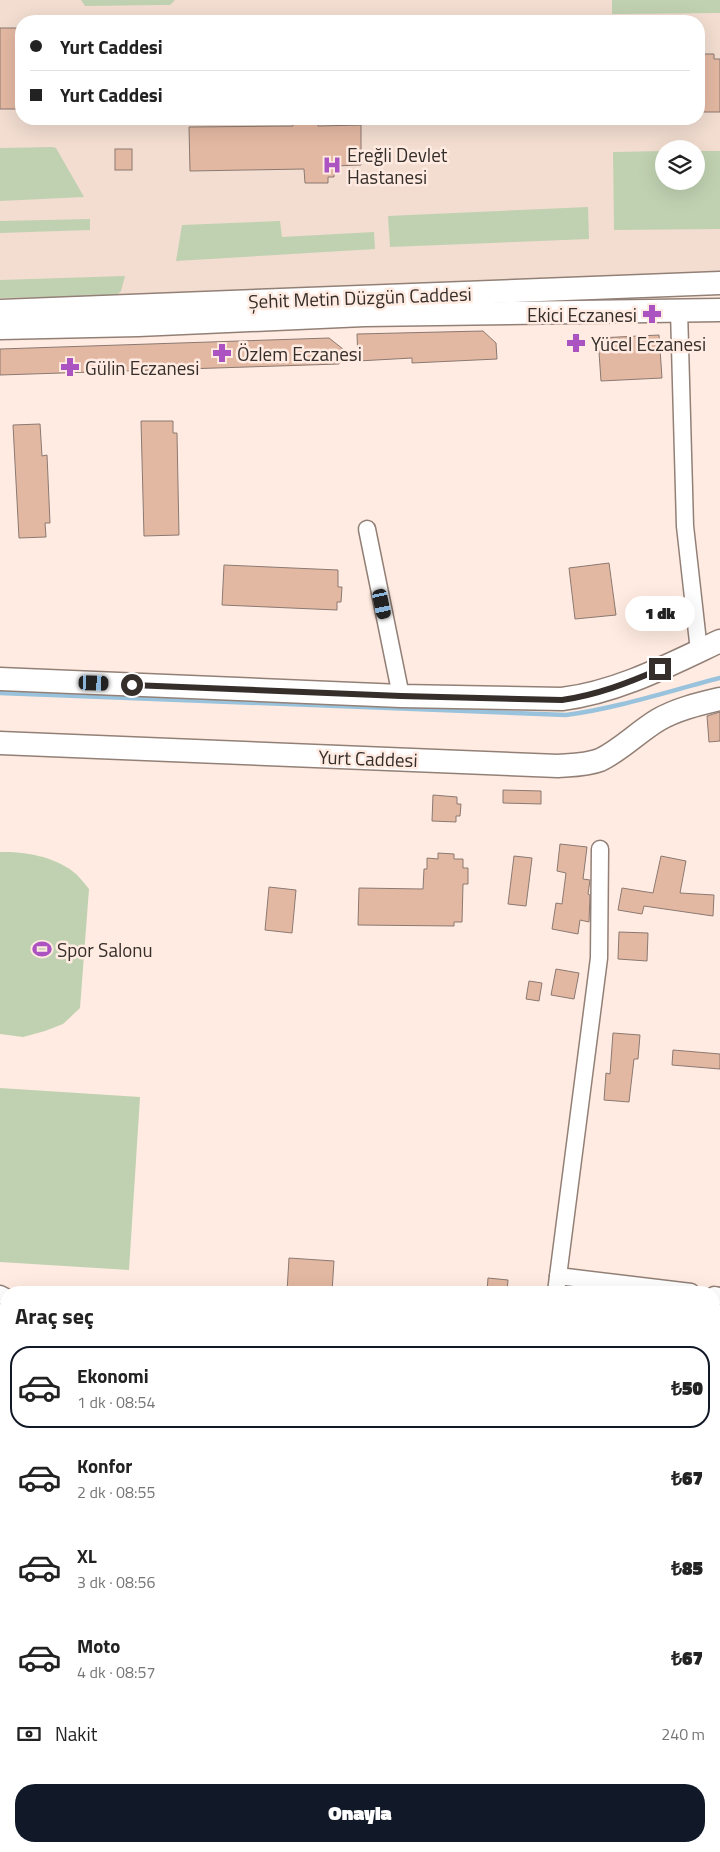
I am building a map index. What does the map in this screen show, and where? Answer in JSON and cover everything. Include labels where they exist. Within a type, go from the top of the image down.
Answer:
[{"type":"street","name":"Şehit Metin Düzgün Caddesi","points":[[0,311],[720,283]]},
{"type":"street","points":[[679,310],[685,526],[699,651]]},
{"type":"street","name":"Şehit Metin Düzgün Caddesi","points":[[0,328],[138,325],[364,316],[720,310]]},
{"type":"street","points":[[367,529],[401,696]]},
{"type":"street","points":[[0,679],[500,700],[562,700],[616,687],[720,641]]},
{"type":"street","name":"Yurt Caddesi","points":[[0,743],[558,766],[580,765],[613,753],[658,720],[676,711],[720,699]]},
{"type":"street","points":[[557,1286],[599,958],[600,849]]},
{"type":"street","points":[[558,1276],[641,1286]]},
{"type":"shaded area","name":"Ereğli Devlet Hastanesi","points":[[0,0],[720,0],[720,272],[116,296],[0,298]]},
{"type":"green space","points":[[81,0],[175,0],[170,5],[85,6]]},
{"type":"green space","points":[[612,0],[720,0],[720,13],[612,14]]},
{"type":"green space","points":[[0,148],[56,148],[84,197],[0,201]]},
{"type":"green space","points":[[655,151],[655,190],[705,190],[705,151],[720,151],[720,229],[614,230],[613,152]]},
{"type":"green space","points":[[588,207],[589,239],[390,247],[388,216]]},
{"type":"green space","points":[[90,219],[90,230],[0,233],[0,221]]},
{"type":"green space","points":[[280,221],[282,237],[374,232],[375,249],[176,261],[182,225]]},
{"type":"green space","points":[[125,276],[121,291],[116,296],[0,298],[0,280]]},
{"type":"green space","name":"Spor Salonu","points":[[0,852],[30,854],[60,863],[76,874],[89,889],[80,1008],[63,1024],[23,1037],[0,1034]]},
{"type":"green space","points":[[0,1088],[140,1097],[129,1270],[0,1262]]},
{"type":"building","points":[[0,28],[15,28],[15,109],[0,109]]},
{"type":"building","points":[[705,54],[714,54],[714,59],[720,59],[720,112],[705,112]]},
{"type":"building","points":[[361,125],[361,165],[334,166],[334,177],[328,177],[328,183],[305,183],[304,169],[190,171],[189,127]]},
{"type":"building","points":[[115,149],[132,149],[132,170],[115,170]]},
{"type":"building","points":[[483,331],[496,343],[497,359],[412,363],[412,358],[358,361],[357,334]]},
{"type":"building","points":[[659,335],[662,378],[601,381],[598,338]]},
{"type":"building","points":[[329,338],[358,361],[339,362],[339,364],[0,375],[0,349]]},
{"type":"building","points":[[141,421],[173,421],[173,433],[177,433],[179,535],[144,536]]},
{"type":"building","points":[[40,424],[42,456],[47,455],[50,523],[45,523],[46,537],[19,538],[13,425]]},
{"type":"building","points":[[609,563],[616,615],[575,619],[569,568]]},
{"type":"building","points":[[224,565],[338,570],[338,587],[342,587],[341,602],[337,602],[337,610],[222,605]]},
{"type":"building","points":[[720,712],[720,741],[709,742],[707,716]]},
{"type":"building","points":[[503,790],[541,791],[541,804],[503,803]]},
{"type":"building","points":[[433,795],[457,797],[457,804],[461,804],[460,816],[456,816],[456,822],[432,821]]},
{"type":"building","points":[[560,844],[587,847],[583,879],[590,880],[588,894],[590,895],[589,922],[580,920],[578,934],[552,929],[556,903],[562,904],[566,873],[557,871]]},
{"type":"building","points":[[438,853],[454,854],[454,859],[463,859],[463,868],[468,868],[468,884],[463,884],[462,922],[454,922],[454,926],[358,925],[359,888],[423,889],[424,869],[427,869],[427,858],[438,859]]},
{"type":"building","points":[[514,856],[532,858],[526,906],[508,904]]},
{"type":"building","points":[[661,856],[686,861],[680,893],[714,895],[713,916],[644,906],[642,914],[618,910],[622,888],[653,893]]},
{"type":"building","points":[[269,887],[296,890],[292,933],[265,930]]},
{"type":"building","points":[[619,932],[648,933],[647,961],[618,959]]},
{"type":"building","points":[[556,969],[579,973],[574,999],[551,995]]},
{"type":"building","points":[[529,981],[542,983],[539,1001],[526,999]]},
{"type":"building","points":[[613,1033],[640,1035],[638,1059],[634,1059],[629,1102],[604,1100],[606,1073],[610,1074]]},
{"type":"building","points":[[673,1050],[720,1054],[720,1069],[672,1065]]},
{"type":"building","points":[[289,1258],[334,1261],[332,1286],[287,1286]]},
{"type":"building","points":[[488,1278],[508,1280],[508,1286],[487,1286]]},
{"type":"waterway","points":[[0,693],[566,715],[624,704],[720,678]]},
{"type":"place","name":"Ereğli Devlet Hastanesi","points":[[332,165]]},
{"type":"place","name":"Ekici Eczanesi","points":[[652,314]]},
{"type":"place","name":"Yücel Eczanesi","points":[[576,343]]},
{"type":"place","name":"Özlem Eczanesi","points":[[222,353]]},
{"type":"place","name":"Gülin Eczanesi","points":[[70,367]]},
{"type":"place","name":"Spor Salonu","points":[[42,949]]},
{"type":"route","points":[[132,685],[500,700],[562,700],[616,687],[660,669]]}]
